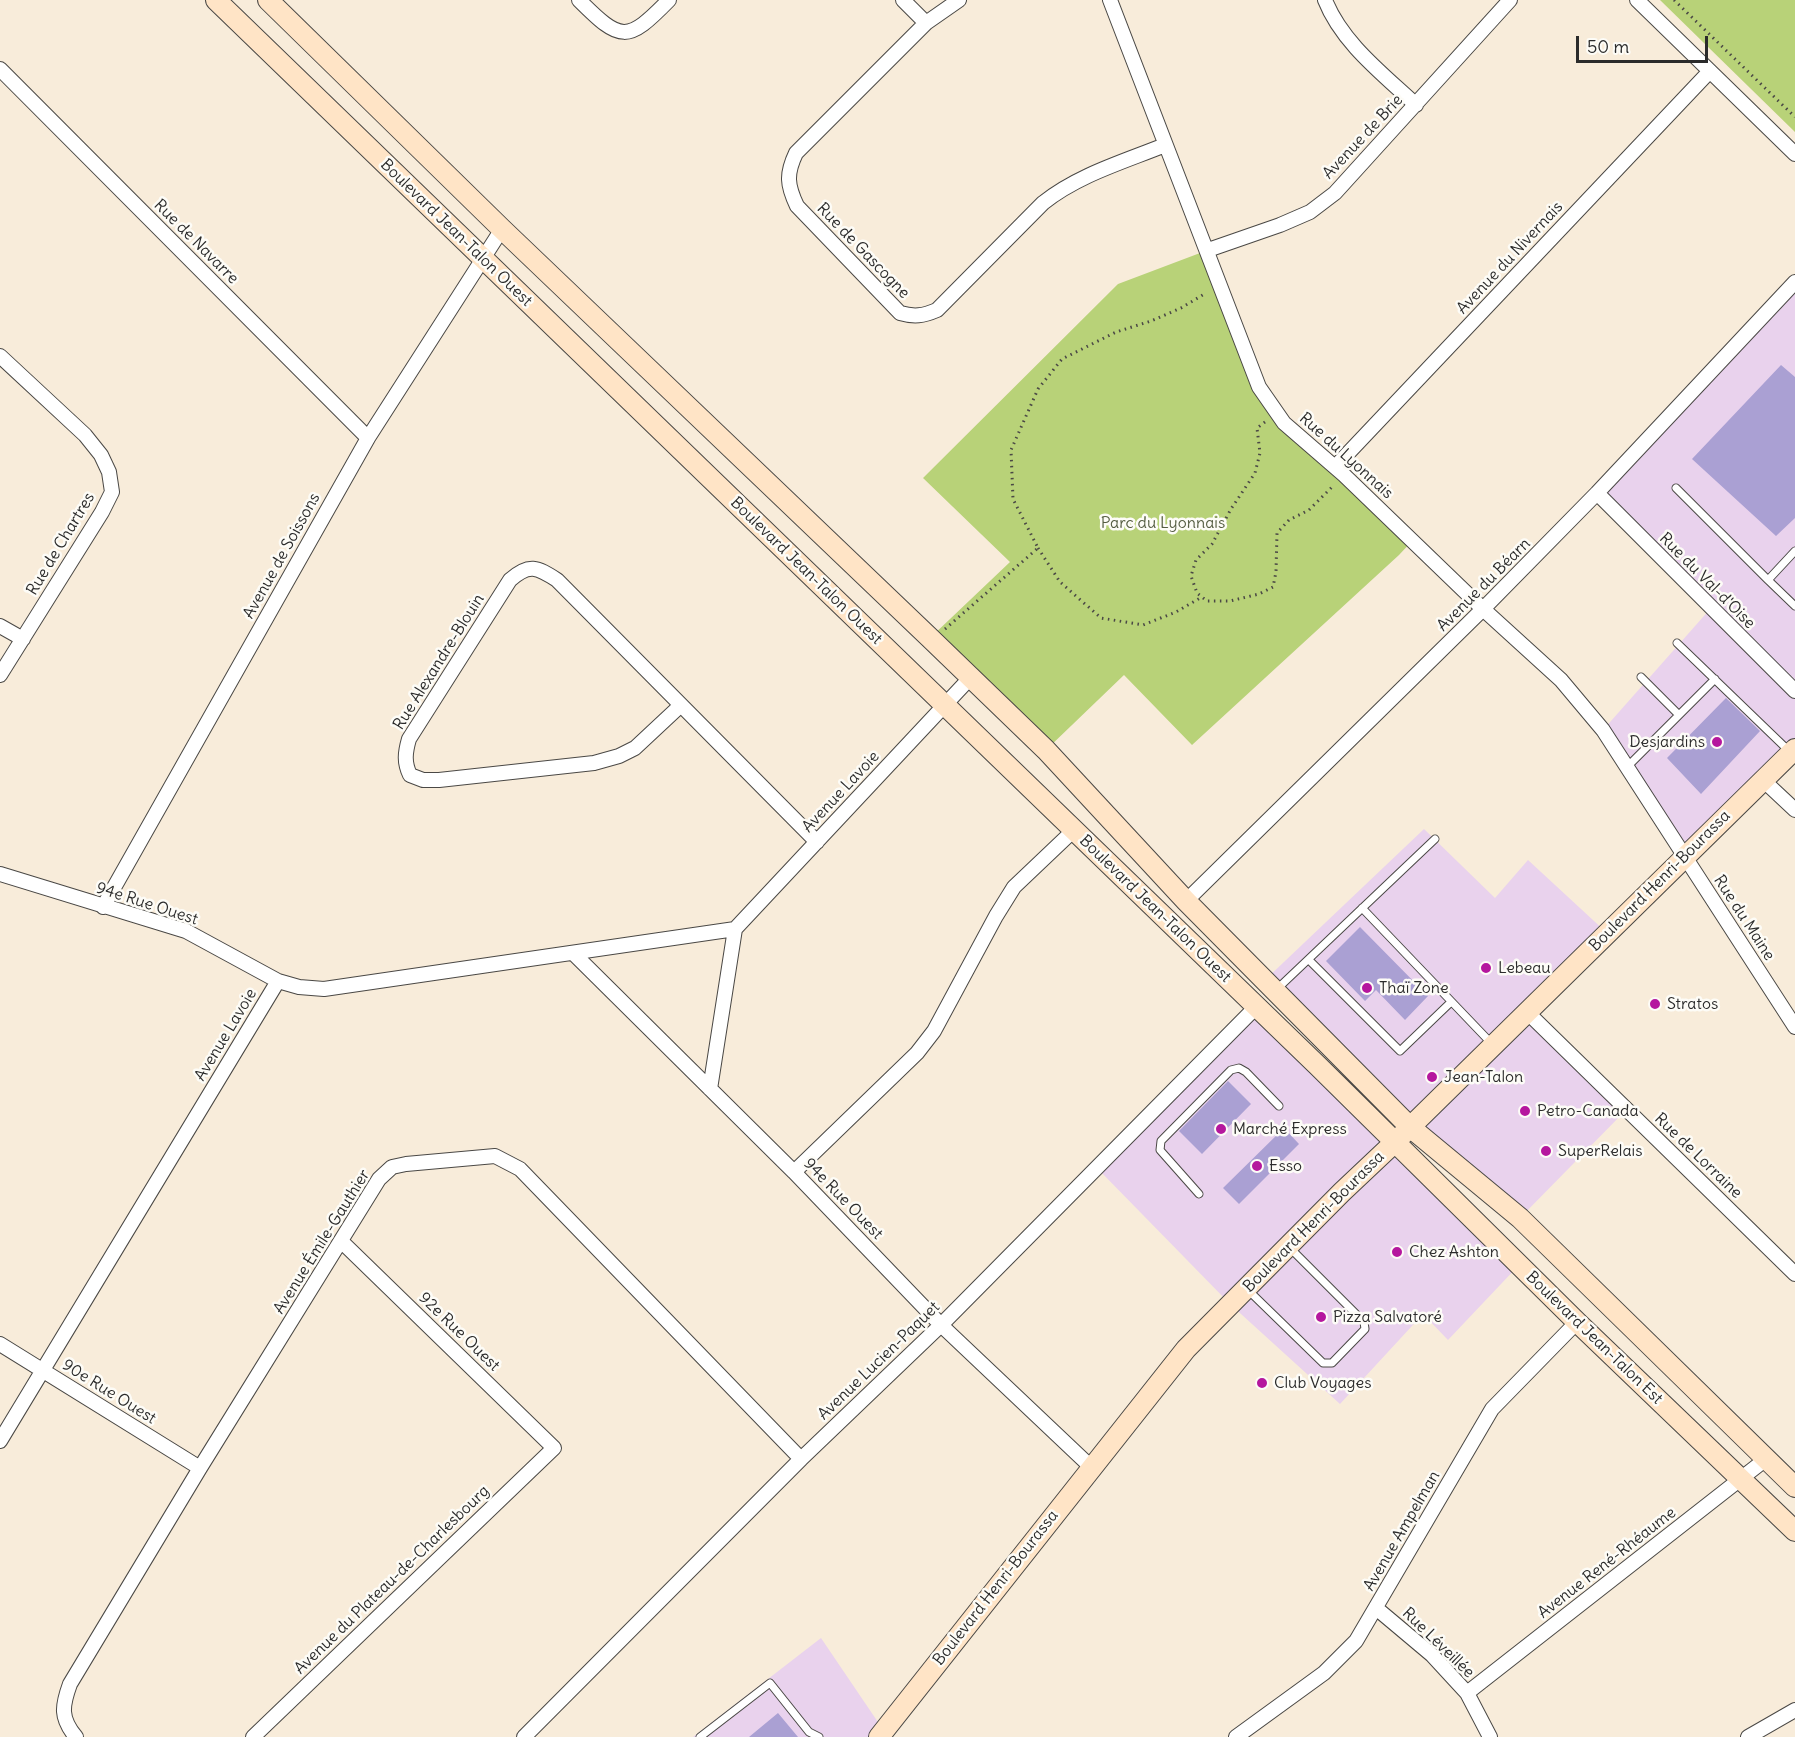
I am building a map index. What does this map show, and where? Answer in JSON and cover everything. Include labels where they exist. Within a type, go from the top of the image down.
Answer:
[{"type":"street","name":"Boulevard Jean-Talon Ouest","points":[[216,0],[1395,1142]]},
{"type":"street","name":"Boulevard Jean-Talon Ouest","points":[[268,0],[502,229],[1046,750],[1186,901],[1410,1127]]},
{"type":"street","points":[[579,0],[603,24],[614,31],[624,32],[636,29],[649,20],[669,0]]},
{"type":"street","points":[[903,0],[926,23]]},
{"type":"street","name":"Rue de Gascogne","points":[[959,0],[926,23],[796,153],[789,167],[790,192],[797,206],[900,313],[913,316],[925,315],[937,310],[1043,203],[1061,189],[1165,145]]},
{"type":"street","name":"Rue du Lyonnais","points":[[1110,0],[1260,387],[1284,423],[1340,471],[1483,609],[1561,680],[1603,730],[1684,858]]},
{"type":"street","points":[[1325,0],[1331,16],[1348,39],[1416,105]]},
{"type":"street","name":"Avenue de Brie","points":[[1208,250],[1310,212],[1335,193],[1510,0]]},
{"type":"street","points":[[1637,0],[1795,154]]},
{"type":"street","name":"Rue de Navarre","points":[[0,69],[368,438]]},
{"type":"street","name":"Avenue du Nivernais","points":[[1340,471],[1710,71]]},
{"type":"street","name":"Avenue de Soissons","points":[[103,907],[368,438],[502,229]]},
{"type":"street","name":"Avenue du Béarn","points":[[1186,901],[1597,494],[1795,282]]},
{"type":"street","name":"Rue de Chartres","points":[[0,356],[85,435],[109,472],[112,492],[102,512],[0,675]]},
{"type":"street","name":"Rue du Val-d'Oise","points":[[1597,494],[1795,691]]},
{"type":"street","name":"Rue Alexandre-Blouin","points":[[680,706],[635,748],[619,756],[594,763],[439,780],[423,780],[410,775],[405,764],[405,752],[409,740],[510,580],[519,571],[530,567],[543,571],[557,580],[817,842]]},
{"type":"street","points":[[0,626],[23,639]]},
{"type":"street","name":"Avenue Lavoie","points":[[0,1441],[278,981],[299,987],[324,989],[735,929],[971,677]]},
{"type":"street","name":"Boulevard Henri-Bourassa","points":[[879,1737],[1186,1349],[1793,751]]},
{"type":"street","points":[[1763,780],[1795,810]]},
{"type":"street","points":[[794,1172],[916,1053],[934,1031],[1014,887],[1074,830]]},
{"type":"street","name":"Rue du Maine","points":[[1684,858],[1795,1027]]},
{"type":"street","name":"94e Rue Ouest","points":[[0,874],[186,931],[278,981]]},
{"type":"street","points":[[711,1089],[735,929]]},
{"type":"street","name":"94e Rue Ouest","points":[[573,953],[794,1172],[940,1325],[1091,1467]]},
{"type":"street","name":"Avenue Lucien-Paquet","points":[[524,1737],[801,1460],[940,1325],[1256,1007]]},
{"type":"street","name":"Rue de Lorraine","points":[[1527,1012],[1795,1274]]},
{"type":"street","name":"Boulevard Jean-Talon Est","points":[[1410,1127],[1520,1218],[1795,1487]]},
{"type":"street","name":"Boulevard Jean-Talon Est","points":[[1395,1142],[1577,1322],[1795,1531]]},
{"type":"street","name":"Avenue Émile-Gauthier","points":[[76,1737],[64,1716],[64,1703],[70,1684],[200,1468],[379,1179],[392,1167],[495,1156],[520,1169],[801,1460]]},
{"type":"street","name":"92e Rue Ouest","points":[[341,1241],[555,1448]]},
{"type":"street","name":"Avenue Ampelman","points":[[1236,1737],[1324,1673],[1356,1641],[1492,1409],[1577,1322]]},
{"type":"street","name":"90e Rue Ouest","points":[[0,1344],[200,1468]]},
{"type":"street","name":"Avenue du Plateau-de-Charlesbourg","points":[[253,1737],[555,1448]]},
{"type":"street","name":"Avenue René-Rhéaume","points":[[1467,1693],[1766,1459]]},
{"type":"street","name":"Rue Léveillée","points":[[1376,1608],[1432,1654],[1467,1693],[1490,1737]]},
{"type":"street","points":[[1748,1737],[1795,1710]]},
{"type":"lane","points":[[1676,488],[1795,606]]},
{"type":"lane","points":[[1768,580],[1795,551]]},
{"type":"lane","points":[[1677,644],[1793,751]]},
{"type":"lane","points":[[1641,677],[1679,715]]},
{"type":"lane","points":[[1626,768],[1715,679]]},
{"type":"lane","points":[[1276,990],[1435,839]]},
{"type":"lane","points":[[1362,908],[1493,1045]]},
{"type":"lane","points":[[1309,960],[1400,1051],[1451,1002]]},
{"type":"lane","points":[[1199,1194],[1160,1150],[1161,1141],[1231,1070],[1239,1068],[1246,1072],[1279,1106]]},
{"type":"lane","points":[[1246,1288],[1323,1363],[1332,1363],[1365,1329],[1364,1322],[1288,1246]]},
{"type":"lane","points":[[700,1737],[771,1683],[809,1732],[819,1737]]},
{"type":"path","points":[[1674,0],[1795,117]]},
{"type":"path","points":[[1202,597],[1176,612],[1143,625],[1101,618],[1060,582],[1038,548],[1013,499],[1011,450],[1038,389],[1062,359],[1116,332],[1151,321],[1181,308],[1221,285]]},
{"type":"path","points":[[1278,413],[1257,428],[1260,453],[1255,473],[1231,509],[1216,538],[1196,560],[1191,576],[1197,593],[1207,601],[1230,602],[1259,594],[1272,587],[1276,572],[1277,533],[1289,520],[1309,510],[1340,471]]},
{"type":"path","points":[[933,640],[1038,548]]},
{"type":"shaded area","points":[[1795,282],[1795,749],[1684,858],[1603,730],[1711,608],[1597,493]]},
{"type":"shaded area","points":[[1424,829],[1495,898],[1528,860],[1607,933],[1527,1013],[1626,1110],[1520,1218],[1265,980]]},
{"type":"shaded area","points":[[1256,1007],[1519,1265],[1448,1340],[1423,1314],[1340,1404],[1230,1304],[1097,1168]]},
{"type":"shaded area","points":[[821,1638],[884,1731],[879,1737],[693,1737]]},
{"type":"green space","points":[[1660,0],[1795,0],[1795,132]]},
{"type":"green space","name":"Parc du Lyonnais","points":[[1208,250],[1259,387],[1284,423],[1413,540],[1192,745],[1124,675],[1046,750],[930,638],[1010,562],[923,478],[1118,284]]},
{"type":"building","points":[[1781,365],[1795,377],[1795,518],[1776,536],[1692,459]]},
{"type":"building","points":[[1726,698],[1760,731],[1701,794],[1667,758]]},
{"type":"building","points":[[1360,927],[1428,996],[1405,1020],[1376,990],[1365,1001],[1326,961]]},
{"type":"building","points":[[1228,1081],[1251,1104],[1202,1154],[1179,1131]]},
{"type":"building","points":[[1284,1128],[1299,1144],[1239,1204],[1223,1188]]},
{"type":"building","points":[[778,1713],[798,1737],[749,1737]]},
{"type":"place","name":"Desjardins","points":[[1717,742]]},
{"type":"place","name":"Lebeau","points":[[1486,968]]},
{"type":"place","name":"Thaï Zone","points":[[1367,988]]},
{"type":"place","name":"Stratos","points":[[1655,1004]]},
{"type":"place","name":"Jean-Talon","points":[[1432,1077]]},
{"type":"place","name":"Petro-Canada","points":[[1525,1111]]},
{"type":"place","name":"Marché Express","points":[[1221,1129]]},
{"type":"place","name":"SuperRelais","points":[[1546,1151]]},
{"type":"place","name":"Esso","points":[[1257,1166]]},
{"type":"place","name":"Chez Ashton","points":[[1397,1252]]},
{"type":"place","name":"Pizza Salvatoré","points":[[1321,1317]]},
{"type":"place","name":"Club Voyages","points":[[1262,1383]]}]
